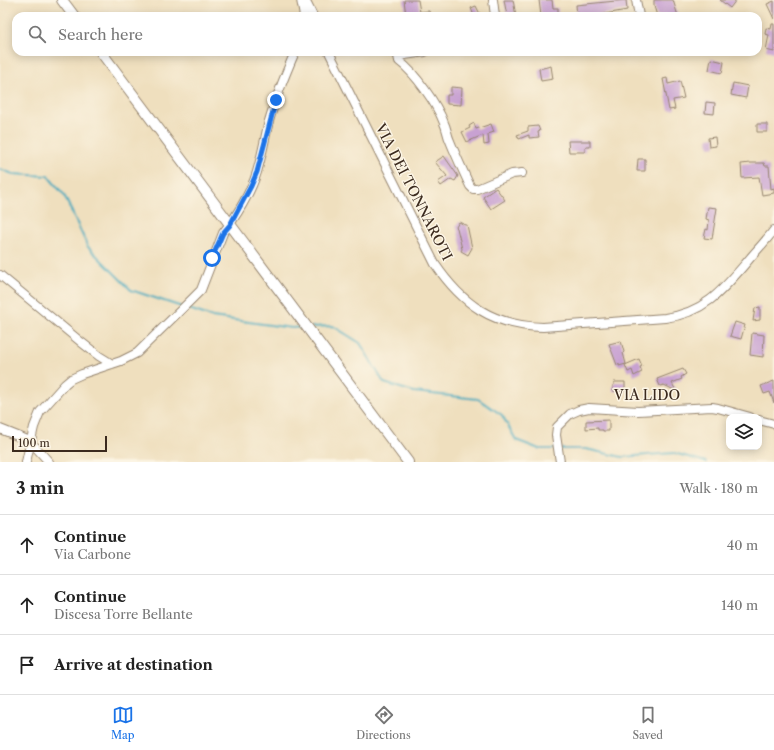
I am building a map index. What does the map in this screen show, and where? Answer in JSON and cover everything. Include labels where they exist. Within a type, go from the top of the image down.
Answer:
[{"type":"main road","points":[[62,0],[71,12]]},
{"type":"main road","points":[[103,56],[408,462]]},
{"type":"street","points":[[302,0],[304,12]]},
{"type":"street","points":[[305,0],[311,12]]},
{"type":"street","points":[[493,0],[494,12]]},
{"type":"street","points":[[636,0],[638,12]]},
{"type":"street","points":[[26,462],[30,441],[40,412],[71,379],[121,361],[137,353],[200,290],[223,233],[230,225],[257,172],[276,100],[292,56]]},
{"type":"street","name":"VIA DEI TONNAROTI","points":[[331,56],[435,264],[451,286],[466,301],[481,312],[490,316],[511,323],[543,327],[679,316],[702,306],[719,294],[761,247],[774,230]]},
{"type":"street","points":[[398,56],[399,61],[415,76],[438,109],[445,124],[449,139],[470,186],[473,189],[477,189],[512,174],[522,172]]},
{"type":"street","points":[[761,247],[774,241]]},
{"type":"street","points":[[0,275],[81,342],[112,364]]},
{"type":"street","name":"VIA LIDO","points":[[560,461],[556,435],[557,427],[570,414],[579,410],[589,408],[638,410],[712,407],[739,414]]},
{"type":"street","points":[[762,421],[774,424]]},
{"type":"street","points":[[21,436],[26,435],[34,427]]},
{"type":"street","points":[[0,429],[21,436],[30,441],[49,462]]},
{"type":"building","points":[[404,0],[418,0],[420,12],[406,12]]},
{"type":"building","points":[[504,0],[513,0],[515,12],[506,12]]},
{"type":"building","points":[[539,0],[552,0],[553,8],[558,8],[558,12],[540,12]]},
{"type":"building","points":[[626,0],[627,10],[616,12],[577,12],[576,5]]},
{"type":"building","points":[[654,0],[673,0],[677,12],[656,12]]},
{"type":"building","points":[[720,0],[736,0],[730,8]]},
{"type":"building","points":[[774,1],[774,19],[767,4]]},
{"type":"building","points":[[476,6],[479,12],[472,12],[471,8]]},
{"type":"building","points":[[772,24],[774,24],[774,52],[766,50],[769,35],[765,34],[766,28],[771,29]]},
{"type":"building","points":[[711,59],[724,62],[722,73],[709,70]]},
{"type":"building","points":[[551,66],[553,79],[541,81],[539,69]]},
{"type":"building","points":[[667,78],[668,84],[680,81],[684,98],[673,100],[675,109],[669,110],[663,79]]},
{"type":"building","points":[[733,83],[748,86],[746,98],[731,95]]},
{"type":"building","points":[[451,87],[462,88],[461,105],[447,104],[447,95],[451,95]]},
{"type":"building","points":[[706,102],[715,103],[714,114],[705,113]]},
{"type":"building","points":[[474,123],[476,129],[491,124],[494,132],[488,134],[489,144],[484,145],[483,135],[467,142],[462,132],[470,128],[469,126]]},
{"type":"building","points":[[757,124],[767,124],[767,132],[757,132]]},
{"type":"building","points":[[538,126],[540,131],[538,132],[539,137],[529,138],[529,135],[519,139],[517,135],[528,131],[528,127]]},
{"type":"building","points":[[715,137],[716,146],[709,147],[708,138]]},
{"type":"building","points":[[568,141],[590,141],[590,147],[585,147],[585,152],[569,152]]},
{"type":"building","points":[[444,156],[458,176],[455,181],[451,179],[441,186],[438,182],[447,176],[435,162]]},
{"type":"building","points":[[638,159],[645,159],[645,171],[637,171]]},
{"type":"building","points":[[764,163],[765,166],[769,166],[771,189],[774,188],[774,193],[762,195],[759,177],[742,178],[741,164]]},
{"type":"building","points":[[496,188],[505,200],[491,209],[483,197]]},
{"type":"building","points":[[708,207],[717,208],[712,239],[704,238],[706,229],[708,230],[709,220],[706,219]]},
{"type":"building","points":[[459,222],[467,225],[472,248],[468,255],[461,251],[462,249],[456,227]]},
{"type":"building","points":[[760,307],[760,320],[753,321],[755,308]]},
{"type":"building","points":[[735,322],[745,325],[741,339],[730,336]]},
{"type":"building","points":[[752,333],[764,335],[763,357],[750,355]]},
{"type":"building","points":[[621,341],[626,364],[619,366],[619,364],[617,365],[609,344]]},
{"type":"building","points":[[639,359],[642,366],[640,367],[642,372],[634,376],[632,370],[628,372],[625,365]]},
{"type":"building","points":[[683,369],[686,374],[681,377],[682,379],[672,383],[676,391],[664,385],[660,386],[657,379]]},
{"type":"building","points":[[774,381],[774,403],[770,392],[764,394],[761,386]]},
{"type":"building","points":[[614,382],[625,382],[625,391],[613,391]]},
{"type":"building","points":[[609,420],[609,431],[598,430],[598,428],[586,429],[586,421]]},
{"type":"waterway","points":[[0,169],[13,174],[48,176],[64,195],[88,247],[131,290],[182,307]]},
{"type":"waterway","points":[[186,308],[212,317],[292,328],[303,327]]},
{"type":"waterway","points":[[312,327],[333,326],[360,343],[384,383],[414,392],[478,399],[502,415],[516,440],[539,449],[556,449]]},
{"type":"waterway","points":[[561,449],[586,449],[622,457],[674,453],[706,462]]},
{"type":"route","points":[[212,258],[223,233],[230,225],[257,172],[276,100]]}]
